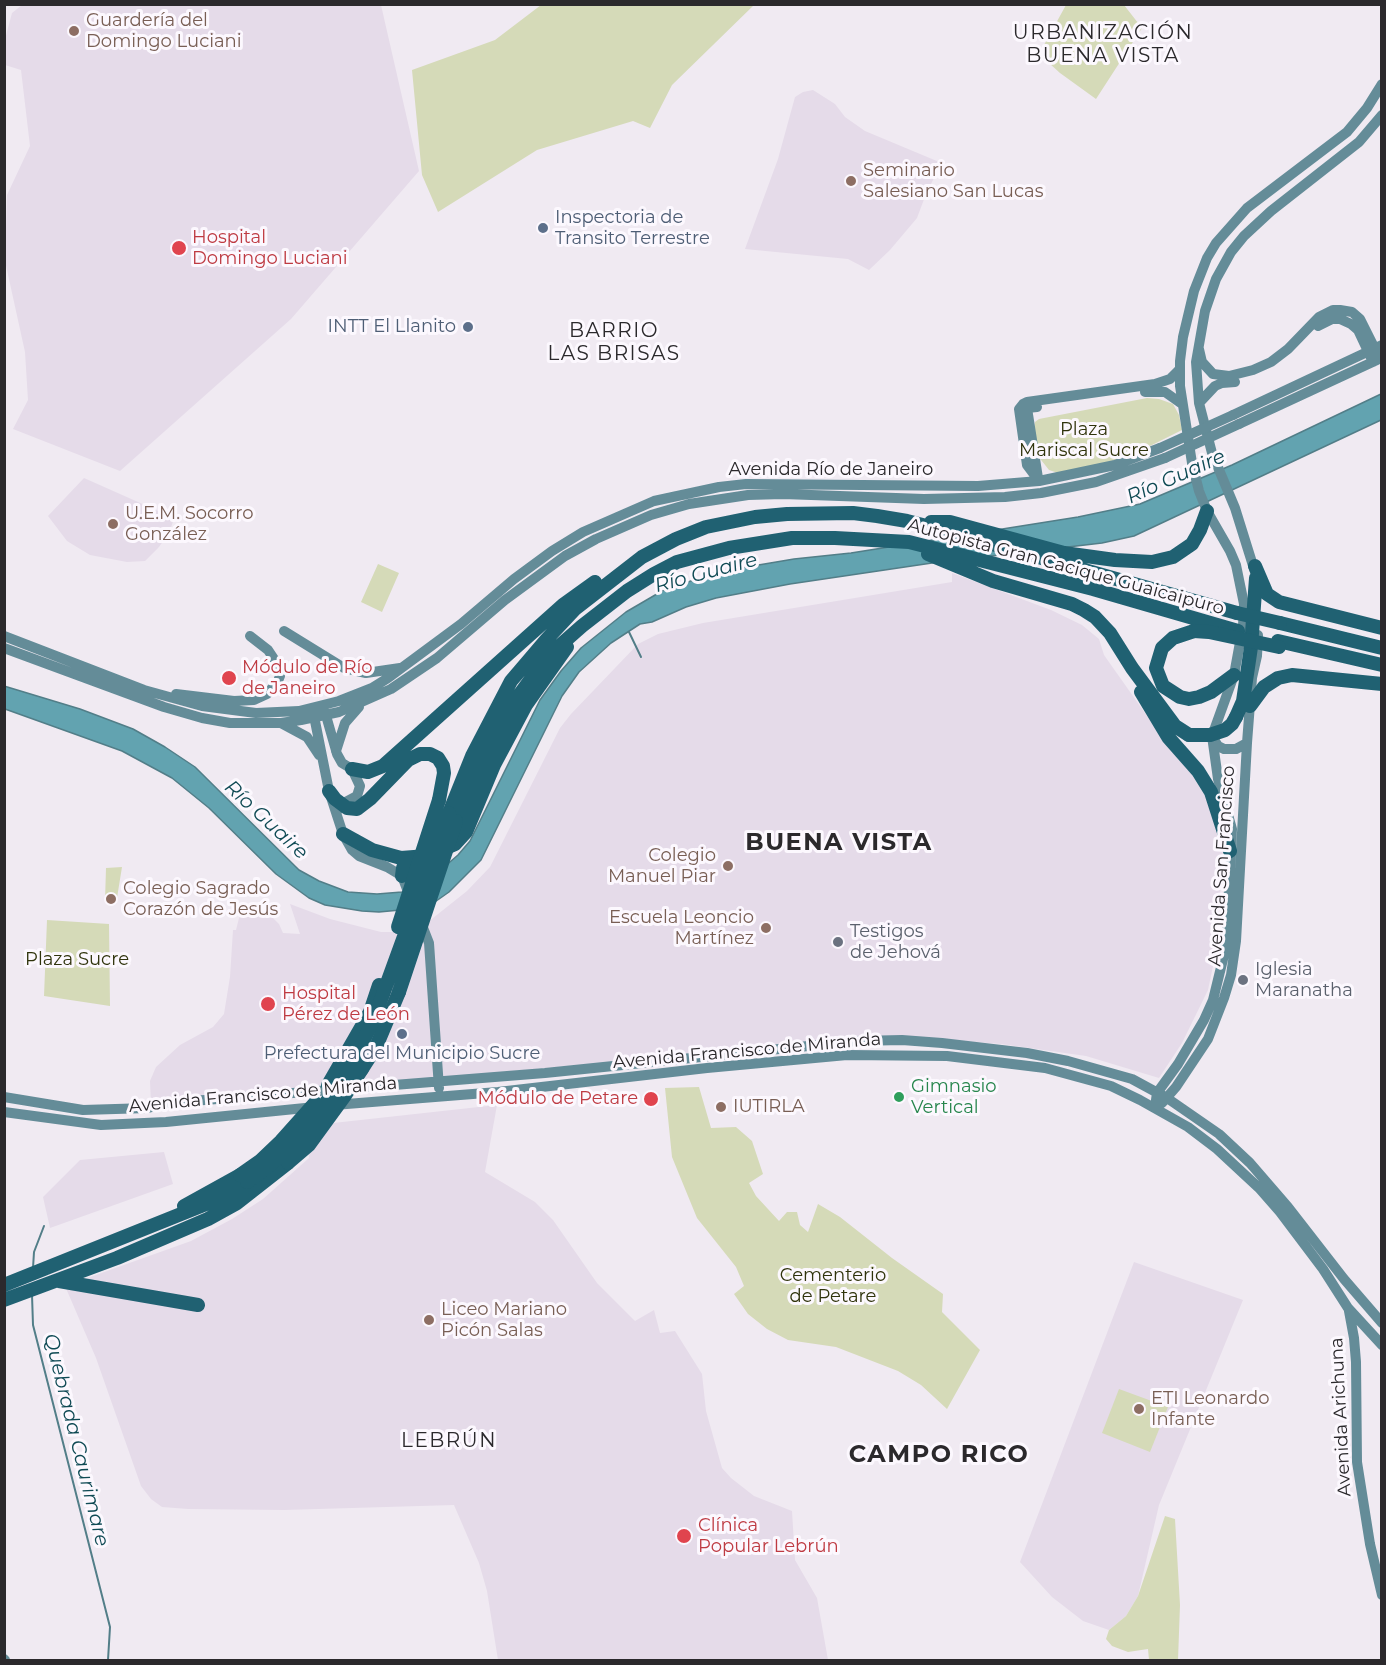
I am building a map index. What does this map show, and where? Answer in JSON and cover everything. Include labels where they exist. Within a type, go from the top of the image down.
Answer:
[{"type":"highway","points":[[948,527],[1064,553],[1130,562],[1162,561],[1180,554],[1192,544],[1208,511]]},
{"type":"highway","name":"Autopista Gran Cacique Guaicaipuro","points":[[243,1178],[315,1103],[328,1085],[370,1012],[439,800],[492,701],[575,609],[642,557],[676,539],[706,527],[755,517],[817,513],[853,513],[948,527],[1038,559],[1237,613],[1382,648]]},
{"type":"highway","name":"Autopista Gran Cacique Guaicaipuro","points":[[4,1285],[94,1250],[270,1165],[301,1134],[346,1077],[374,1019],[452,817],[500,726],[520,694],[548,656],[582,626],[627,591],[677,562],[729,548],[792,538],[902,542],[1093,589],[1278,644],[1382,665]]},
{"type":"highway","points":[[902,542],[993,581],[1072,604],[1084,610],[1110,633],[1132,668],[1175,726],[1189,735],[1210,735],[1225,730],[1232,724],[1243,701],[1251,647],[1256,572]]},
{"type":"highway","points":[[352,769],[368,772],[383,766],[563,605],[602,578],[642,557]]},
{"type":"highway","points":[[1256,572],[1267,594],[1279,602],[1382,628]]},
{"type":"highway","points":[[343,834],[380,854],[401,858],[441,852],[462,838],[494,765],[526,705],[582,626]]},
{"type":"highway","points":[[1234,675],[1211,692],[1189,699],[1180,697],[1163,686],[1156,662],[1162,648],[1173,638],[1194,632],[1209,632],[1278,644]]},
{"type":"highway","points":[[1132,668],[1155,718],[1168,737],[1198,771],[1211,792],[1230,851]]},
{"type":"highway","points":[[1250,706],[1264,687],[1278,678],[1292,675],[1382,684]]},
{"type":"highway","name":"Autopista Gran Cacique Guaicaipuro","points":[[4,1300],[117,1258],[208,1219],[237,1203],[309,1145],[376,1047],[399,992],[472,756],[511,681]]},
{"type":"highway","points":[[329,791],[334,799],[351,810],[360,808],[408,760],[427,753],[438,758],[443,766],[439,800]]},
{"type":"highway","points":[[402,876],[403,868],[413,858]]},
{"type":"highway","points":[[57,1281],[198,1305]]},
{"type":"street","name":"Avenida San Francisco","points":[[1155,1109],[1213,1000],[1226,947],[1230,821],[1218,780],[1212,736],[1234,675],[1243,626],[1244,604],[1242,589],[1230,551],[1199,491],[1192,464],[1182,404],[1180,369],[1182,345],[1194,291],[1207,258],[1216,243],[1247,208],[1347,132],[1382,84]]},
{"type":"street","name":"Avenida San Francisco","points":[[1162,1096],[1208,1039],[1231,975],[1237,922],[1252,678],[1257,656],[1260,604],[1256,572],[1235,508],[1212,453],[1199,403],[1196,362],[1202,323],[1212,289],[1236,245],[1271,211],[1359,142],[1382,116]]},
{"type":"street","points":[[1198,346],[1202,362],[1210,372],[1228,376],[1253,370],[1270,362],[1288,349],[1314,321],[1327,312],[1346,310],[1360,319],[1361,328],[1358,349],[1351,360]]},
{"type":"street","points":[[1199,403],[1215,386],[1255,376],[1284,360],[1328,319],[1344,320],[1382,339]]},
{"type":"street","points":[[1361,328],[1376,354]]},
{"type":"street","name":"Avenida Río de Janeiro","points":[[1236,419],[1351,360],[1376,354]]},
{"type":"street","name":"Avenida Río de Janeiro","points":[[4,648],[164,707],[202,718],[230,723],[281,723],[364,703],[401,683],[437,658],[524,586],[565,556],[596,539],[651,515],[689,504],[748,495],[783,494],[924,500],[1005,497],[1041,493],[1096,482],[1376,354]]},
{"type":"street","points":[[1041,493],[1030,462],[1019,409],[1023,404],[1155,384],[1170,379],[1180,369]]},
{"type":"street","points":[[1009,484],[1022,476],[1030,462],[1027,408],[1157,391],[1171,395],[1182,404]]},
{"type":"street","name":"Avenida Río de Janeiro","points":[[4,636],[144,690],[202,706],[224,711],[319,712],[372,688],[403,668],[552,551],[583,532],[654,501],[746,484],[978,486],[1038,482],[1162,453]]},
{"type":"street","points":[[1030,462],[1056,478]]},
{"type":"street","points":[[1005,497],[1011,492],[1031,488],[1038,482]]},
{"type":"street","points":[[284,631],[344,668],[366,673],[403,668]]},
{"type":"street","points":[[144,690],[234,701],[261,698],[276,685],[280,676],[279,670],[276,660],[268,650],[250,636]]},
{"type":"street","points":[[336,751],[345,723],[364,703]]},
{"type":"street","points":[[319,712],[323,766]]},
{"type":"street","points":[[319,712],[342,763],[352,769],[359,782],[360,789],[354,799],[342,804],[337,819]]},
{"type":"street","points":[[281,723],[307,737],[316,748],[337,819],[352,850],[359,856],[387,867],[402,876],[429,943],[439,1083],[443,1096]]},
{"type":"street","points":[[1212,736],[1218,746],[1224,749],[1236,749],[1247,743]]},
{"type":"street","name":"Avenida Francisco de Miranda","points":[[4,1097],[83,1110],[118,1110],[148,1108],[166,1103],[439,1083],[856,1041],[902,1040],[1018,1052],[1068,1061],[1132,1079],[1219,1134],[1250,1163],[1288,1206],[1344,1279],[1382,1323]]},
{"type":"street","name":"Avenida Francisco de Miranda","points":[[4,1112],[101,1125],[166,1122],[558,1086],[707,1068],[847,1055],[947,1056],[1046,1068],[1111,1086],[1188,1127],[1216,1149],[1259,1188],[1323,1269],[1348,1308],[1382,1345]]},
{"type":"street","name":"Avenida Arichuna","points":[[1348,1308],[1356,1362],[1357,1462],[1370,1544],[1382,1595]]},
{"type":"shaded area","name":"Hospital Domingo Luciani","points":[[22,5],[381,5],[419,171],[291,319],[120,471],[13,429],[28,400],[25,352],[5,261],[7,195],[30,146],[21,70],[5,65],[4,43],[12,13]]},
{"type":"shaded area","name":"Seminario Salesiano San Lucas","points":[[813,90],[835,104],[845,117],[865,131],[944,164],[939,168],[926,194],[917,218],[890,250],[869,270],[848,259],[745,249],[778,159],[795,97]]},
{"type":"shaded area","name":"U.E.M. Socorro González","points":[[84,478],[174,518],[170,531],[145,561],[127,562],[90,555],[67,541],[48,516]]},
{"type":"shaded area","points":[[952,573],[1051,610],[1082,625],[1099,639],[1104,655],[1152,723],[1186,765],[1208,801],[1223,848],[1217,947],[1208,990],[1182,1043],[1159,1078],[1086,1056],[1001,1044],[920,1038],[568,1066],[151,1104],[150,1081],[156,1067],[180,1045],[213,1027],[224,1014],[230,977],[233,930],[236,930],[241,910],[255,909],[268,913],[279,924],[283,933],[300,934],[290,904],[330,919],[381,932],[395,932],[428,922],[467,891],[490,867],[560,728],[638,644],[658,634],[703,623],[952,582]]},
{"type":"shaded area","points":[[497,1105],[485,1172],[535,1202],[553,1220],[597,1283],[635,1321],[654,1310],[660,1333],[675,1331],[702,1374],[706,1411],[722,1468],[754,1496],[792,1511],[795,1560],[817,1598],[828,1660],[498,1660],[487,1591],[479,1563],[454,1505],[284,1510],[188,1509],[162,1507],[151,1499],[141,1486],[96,1358],[65,1286],[191,1241],[263,1199],[309,1158],[306,1126]]},
{"type":"shaded area","points":[[164,1152],[173,1184],[50,1228],[43,1197],[80,1160]]},
{"type":"shaded area","name":"ETI Leonardo Infante","points":[[1134,1262],[1243,1300],[1159,1505],[1138,1596],[1126,1616],[1109,1630],[1083,1621],[1052,1597],[1020,1562]]},
{"type":"green space","points":[[541,5],[754,5],[672,85],[650,128],[633,121],[537,150],[438,212],[422,175],[412,70],[495,40]]},
{"type":"green space","points":[[1066,5],[1124,5],[1142,28],[1096,99],[1060,73],[1039,54]]},
{"type":"green space","name":"Plaza Mariscal Sucre","points":[[1147,398],[1173,404],[1179,415],[1182,430],[1148,447],[1093,469],[1058,473],[1049,470],[1038,456],[1034,431],[1035,422],[1039,419]]},
{"type":"green space","points":[[378,564],[399,573],[382,612],[361,602]]},
{"type":"green space","points":[[122,867],[116,904],[113,901],[105,901],[106,868]]},
{"type":"green space","name":"Plaza Sucre","points":[[47,920],[109,924],[110,1006],[44,996]]},
{"type":"green space","name":"Cementerio de Petare","points":[[699,1087],[711,1128],[736,1127],[752,1141],[763,1174],[749,1183],[756,1196],[779,1221],[787,1212],[797,1212],[800,1225],[808,1232],[818,1204],[840,1217],[943,1294],[942,1312],[980,1350],[947,1409],[921,1385],[898,1371],[836,1347],[788,1340],[767,1329],[748,1314],[734,1294],[744,1286],[736,1267],[697,1218],[672,1157],[665,1088]]},
{"type":"green space","points":[[1119,1389],[1168,1407],[1150,1452],[1102,1433]]},
{"type":"green space","points":[[1165,1516],[1175,1519],[1180,1605],[1178,1660],[1149,1660],[1148,1649],[1128,1652],[1112,1646],[1106,1639],[1109,1630],[1126,1616],[1138,1596]]},
{"type":"water","name":"Río Guaire","points":[[1381,394],[1381,420],[1134,536],[1102,543],[932,563],[790,584],[716,598],[686,607],[652,622],[640,624],[611,643],[579,672],[562,696],[481,860],[449,892],[432,904],[411,909],[362,911],[325,905],[309,898],[276,874],[209,808],[172,778],[122,751],[5,709],[4,686],[80,709],[133,729],[195,767],[299,870],[319,881],[348,892],[377,894],[402,892],[428,881],[458,855],[470,841],[540,700],[561,671],[581,648],[626,612],[662,591],[717,572],[1078,517],[1140,504],[1232,465]]},
{"type":"waterway","points":[[629,632],[641,657]]},
{"type":"waterway","name":"Quebrada Caurimare","points":[[33,1268],[34,1252],[44,1226]]},
{"type":"waterway","name":"Quebrada Caurimare","points":[[32,1295],[33,1325],[110,1627],[108,1660]]},
{"type":"place","name":"Guardería del Domingo Luciani","points":[[74,31]]},
{"type":"place","name":"Seminario Salesiano San Lucas","points":[[851,181]]},
{"type":"place","name":"Inspectoria de Transito Terrestre","points":[[543,228]]},
{"type":"place","name":"Hospital Domingo Luciani","points":[[179,248]]},
{"type":"place","name":"INTT El Llanito","points":[[468,327]]},
{"type":"place","name":"U.E.M. Socorro González","points":[[113,524]]},
{"type":"place","name":"Módulo de Río de Janeiro","points":[[229,678]]},
{"type":"place","name":"Colegio Manuel Piar","points":[[728,866]]},
{"type":"place","name":"Colegio Sagrado Corazón de Jesús","points":[[111,899]]},
{"type":"place","name":"Escuela Leoncio Martínez","points":[[766,928]]},
{"type":"place","name":"Testigos de Jehová","points":[[838,942]]},
{"type":"place","name":"Iglesia Maranatha","points":[[1243,980]]},
{"type":"place","name":"Hospital Pérez de León","points":[[268,1004]]},
{"type":"place","name":"Prefectura del Municipio Sucre","points":[[402,1034]]},
{"type":"place","name":"Gimnasio Vertical","points":[[899,1097]]},
{"type":"place","name":"Módulo de Petare","points":[[651,1099]]},
{"type":"place","name":"IUTIRLA","points":[[721,1107]]},
{"type":"place","name":"Liceo Mariano Picón Salas","points":[[429,1320]]},
{"type":"place","name":"ETI Leonardo Infante","points":[[1139,1409]]},
{"type":"place","name":"Clínica Popular Lebrún","points":[[684,1536]]},
{"type":"district","name":"URBANIZACIÓN BUENA VISTA","points":[[1103,44]]},
{"type":"district","name":"BARRIO LAS BRISAS","points":[[614,342]]},
{"type":"district","name":"BUENA VISTA","points":[[839,843]]},
{"type":"district","name":"LEBRÚN","points":[[449,1441]]},
{"type":"district","name":"CAMPO RICO","points":[[939,1455]]}]
